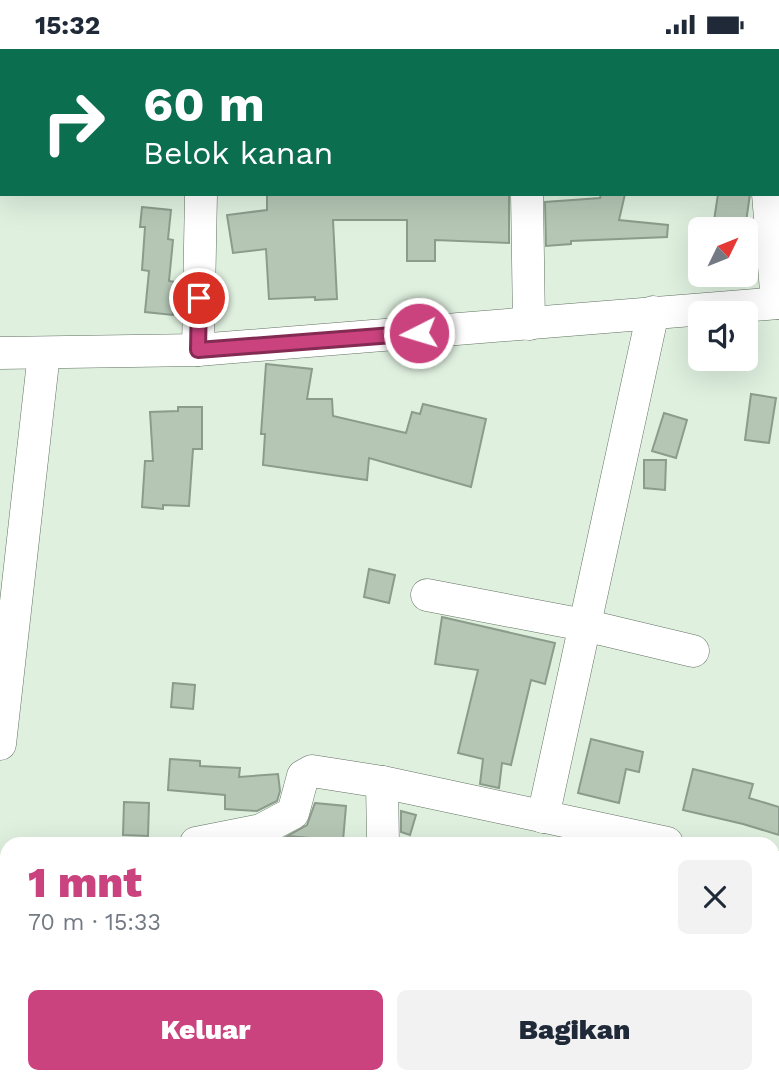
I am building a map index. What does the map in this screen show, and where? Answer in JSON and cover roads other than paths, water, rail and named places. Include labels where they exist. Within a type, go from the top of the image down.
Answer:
[{"type":"street","points":[[198,350],[201,196]]},
{"type":"street","points":[[527,196],[529,324]]},
{"type":"street","points":[[0,353],[198,350],[778,303],[768,196]]},
{"type":"street","points":[[542,817],[653,312]]},
{"type":"street","points":[[1,725],[44,353]]},
{"type":"street","points":[[427,594],[584,625],[693,651]]},
{"type":"street","points":[[226,837],[261,830],[293,813],[303,776],[312,771],[382,782],[638,837]]},
{"type":"street","points":[[382,782],[383,837]]}]
